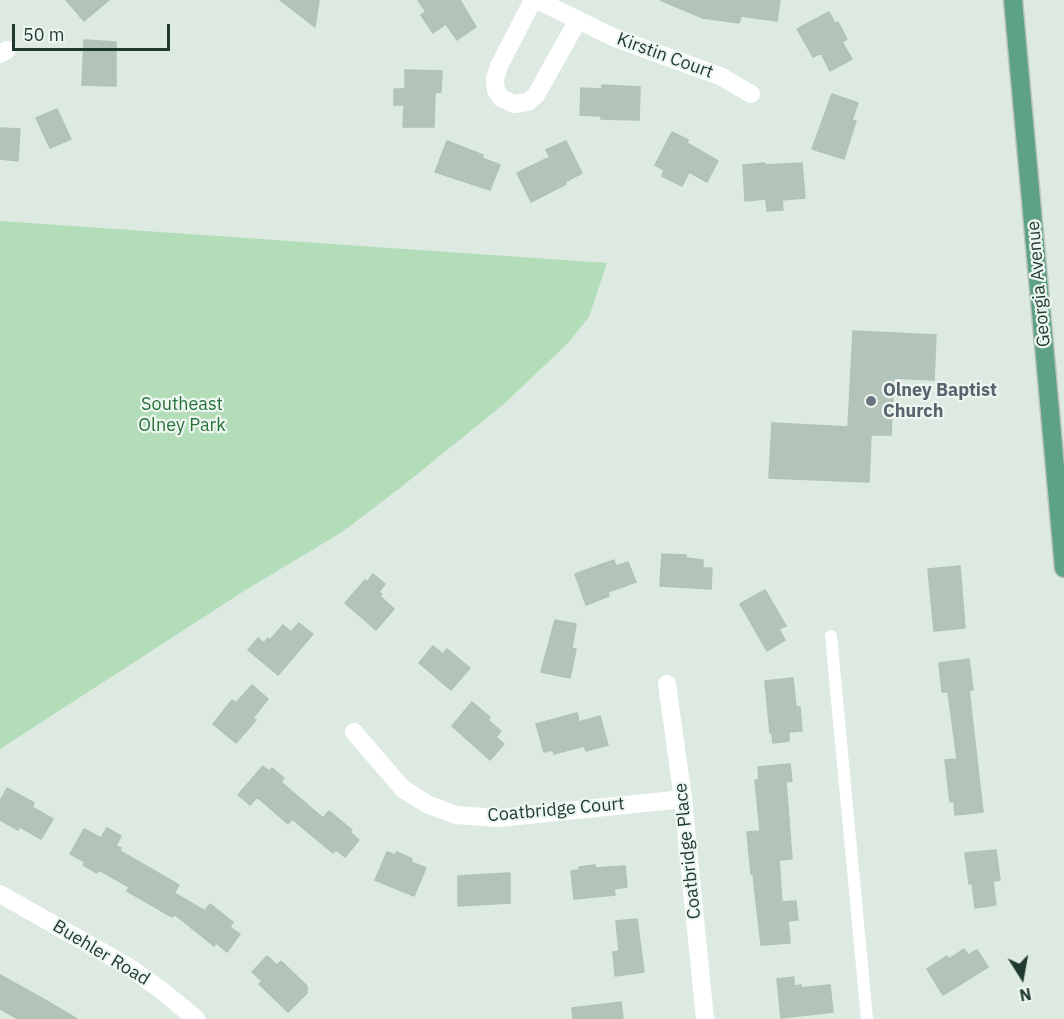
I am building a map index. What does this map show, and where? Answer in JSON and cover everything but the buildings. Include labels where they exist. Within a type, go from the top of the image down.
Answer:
[{"type":"main road","name":"Georgia Avenue","points":[[1014,0],[1064,568]]},
{"type":"street","points":[[532,0],[499,66],[495,79],[496,90],[501,98],[514,104],[528,102],[536,95],[578,20]]},
{"type":"street","name":"Kirstin Court","points":[[537,0],[615,38],[720,76],[751,94]]},
{"type":"street","name":"Coatbridge Place","points":[[667,684],[683,799],[705,1019]]},
{"type":"street","name":"Coatbridge Court","points":[[354,732],[403,789],[429,805],[456,815],[499,818],[683,799]]},
{"type":"street","name":"Buehler Road","points":[[0,894],[129,967],[196,1019]]},
{"type":"lane","points":[[831,636],[867,1019]]},
{"type":"green space","name":"Southeast Olney Park","points":[[0,221],[607,263],[589,317],[568,343],[504,404],[400,488],[342,532],[244,591],[0,749]]},
{"type":"place","name":"Olney Baptist Church","points":[[871,401]]}]
